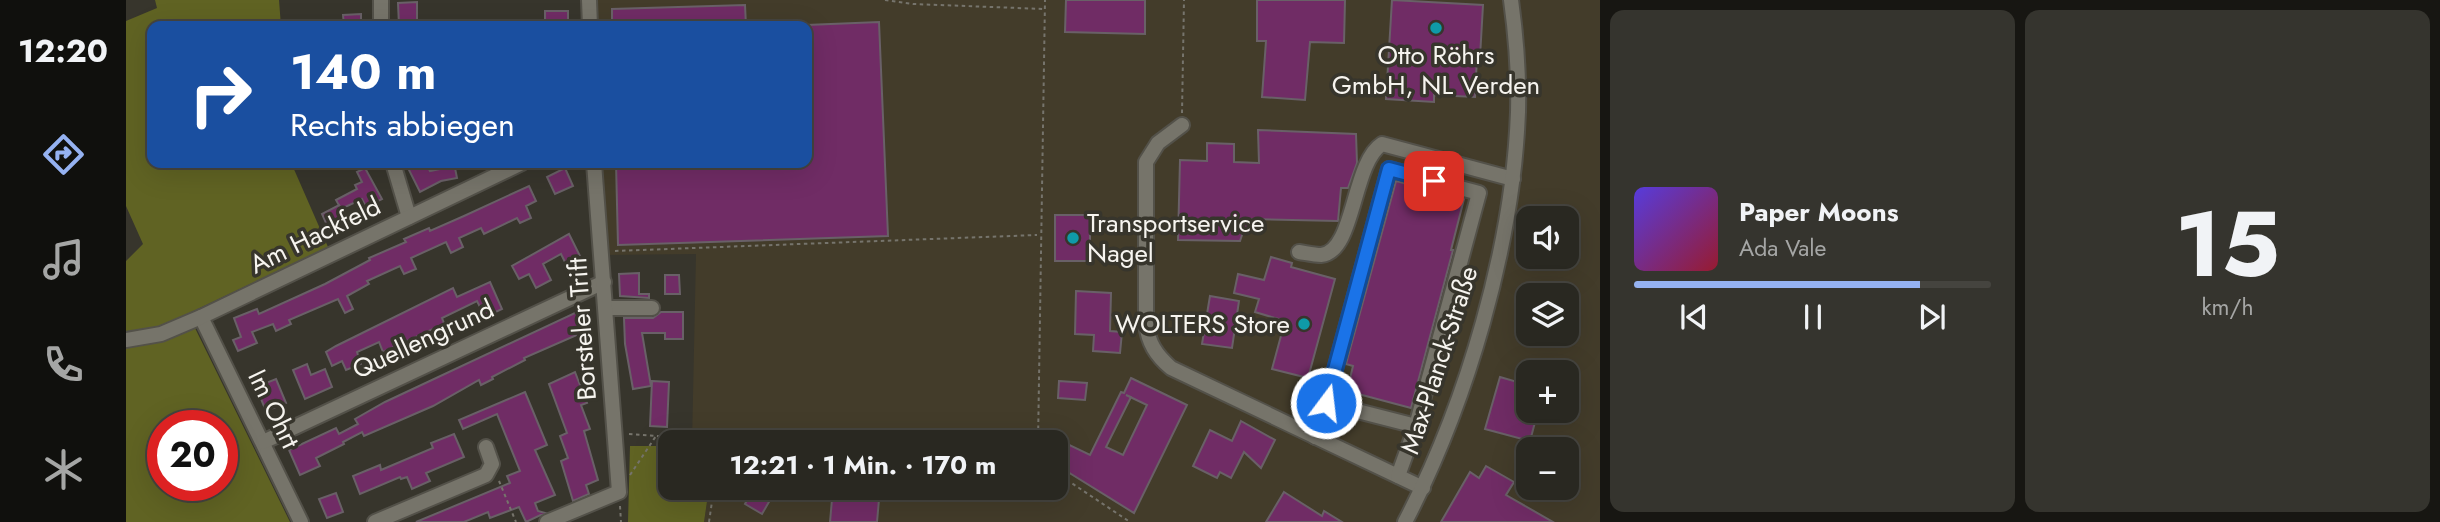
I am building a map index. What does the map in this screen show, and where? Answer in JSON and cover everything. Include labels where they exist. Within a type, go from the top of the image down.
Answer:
[{"type":"street","points":[[381,21],[382,0]]},
{"type":"street","points":[[589,0],[590,21]]},
{"type":"street","name":"Max-Planck-Straße","points":[[1405,522],[1423,488],[1450,421],[1479,337],[1503,238],[1513,179],[1518,110],[1511,0]]},
{"type":"street","points":[[1182,125],[1158,143],[1146,162],[1147,337],[1152,348],[1171,368],[1423,488]]},
{"type":"street","points":[[1299,252],[1321,255],[1331,252],[1337,246],[1356,197],[1363,168],[1373,149],[1382,144],[1513,179]]},
{"type":"street","points":[[394,168],[409,217]]},
{"type":"street","name":"Am Hackfeld","points":[[126,340],[161,334],[201,317],[512,168]]},
{"type":"street","name":"Borsteler Trift","points":[[594,168],[619,492]]},
{"type":"street","points":[[1315,437],[1389,169],[1479,192],[1416,426],[1398,476]]},
{"type":"street","name":"Quellengrund","points":[[263,442],[604,282]]},
{"type":"street","points":[[606,308],[652,308]]},
{"type":"street","name":"Im Ohrt","points":[[201,317],[301,522]]},
{"type":"street","points":[[1326,403],[1416,426]]},
{"type":"street","points":[[375,522],[486,475],[492,464],[486,447]]},
{"type":"street","points":[[547,522],[619,492]]},
{"type":"path","points":[[886,0],[913,4],[1045,9]]},
{"type":"path","points":[[1038,430],[1045,0]]},
{"type":"path","points":[[1182,125],[1184,0]]},
{"type":"path","points":[[602,251],[1037,234]]},
{"type":"path","points":[[614,433],[657,436]]},
{"type":"path","points":[[621,522],[619,492],[657,436]]},
{"type":"path","points":[[492,464],[516,522]]},
{"type":"path","points":[[1068,481],[1130,522]]},
{"type":"path","points":[[709,522],[712,500]]},
{"type":"shaded area","points":[[155,0],[279,0],[281,21],[147,21],[147,168],[293,168],[328,247],[162,326],[126,333],[126,261],[143,244],[126,206],[126,21],[157,8]]},
{"type":"shaded area","points":[[597,0],[1600,0],[1600,522],[704,522],[707,500],[1068,500],[1068,430],[692,430],[696,254],[604,255],[602,168],[812,168],[812,21],[598,21]]},
{"type":"shaded area","points":[[195,328],[235,410],[147,410],[147,501],[238,501],[238,416],[290,522],[126,522],[126,345],[167,338]]},
{"type":"shaded area","points":[[630,446],[658,446],[658,500],[707,500],[704,522],[628,522]]},
{"type":"building","points":[[1066,0],[1145,0],[1145,34],[1065,32]]},
{"type":"building","points":[[1257,0],[1345,0],[1344,43],[1310,42],[1305,100],[1262,97],[1266,41],[1257,41]]},
{"type":"building","points":[[1392,0],[1483,5],[1475,97],[1434,95],[1434,102],[1386,99]]},
{"type":"building","points":[[417,2],[417,21],[399,21],[398,3]]},
{"type":"building","points":[[745,5],[746,21],[612,21],[612,9]]},
{"type":"building","points":[[545,11],[568,11],[568,21],[545,21]]},
{"type":"building","points":[[361,14],[361,21],[344,21],[343,15]]},
{"type":"building","points":[[879,22],[888,236],[618,245],[616,168],[812,168],[812,25]]},
{"type":"building","points":[[1258,130],[1356,134],[1357,163],[1348,188],[1341,188],[1338,221],[1249,219],[1250,230],[1243,232],[1240,241],[1178,240],[1180,160],[1207,161],[1207,143],[1234,144],[1234,162],[1259,163]]},
{"type":"building","points":[[365,168],[382,199],[366,207],[362,199],[341,209],[336,200],[357,189],[355,185],[362,182],[357,172]]},
{"type":"building","points":[[408,168],[428,168],[430,171],[455,168],[457,178],[441,181],[420,192]]},
{"type":"building","points":[[565,168],[573,186],[555,194],[547,177]]},
{"type":"building","points":[[1396,181],[1464,199],[1411,408],[1347,391],[1353,366],[1346,364]]},
{"type":"building","points":[[529,186],[536,201],[526,206],[531,218],[520,223],[517,218],[484,234],[481,228],[459,238],[463,247],[451,253],[446,242],[411,258],[416,269],[404,274],[400,266],[367,281],[369,284],[347,296],[353,309],[345,313],[338,299],[289,320],[291,324],[276,331],[273,324],[252,332],[257,343],[238,351],[233,340],[241,337],[234,318],[257,309],[259,314],[325,284],[370,260],[369,258],[406,242],[404,239],[429,228],[430,231]]},
{"type":"building","points":[[339,205],[348,223],[330,232],[322,214]]},
{"type":"building","name":"Transportservice Nagel","points":[[1055,215],[1090,215],[1090,261],[1055,261]]},
{"type":"building","points":[[569,234],[580,256],[566,264],[561,254],[543,264],[551,280],[536,288],[529,274],[519,279],[512,266]]},
{"type":"building","name":"WOLTERS Store","points":[[1271,257],[1292,263],[1291,267],[1335,279],[1308,378],[1272,369],[1285,321],[1255,312],[1259,299],[1234,293],[1238,274],[1264,280]]},
{"type":"building","points":[[639,273],[639,294],[649,294],[649,298],[620,296],[619,274]]},
{"type":"building","points":[[665,275],[679,275],[680,294],[665,294]]},
{"type":"building","points":[[490,282],[502,309],[485,317],[477,301],[442,318],[447,331],[436,336],[433,329],[383,352],[379,342],[357,352],[361,364],[346,370],[342,361],[332,366],[326,352],[336,346],[453,288],[457,297]]},
{"type":"building","points":[[1076,291],[1111,293],[1110,331],[1122,332],[1120,353],[1093,351],[1094,335],[1075,334]]},
{"type":"building","points":[[1210,296],[1239,301],[1232,348],[1202,344]]},
{"type":"building","points":[[577,312],[586,331],[524,358],[525,360],[481,385],[479,380],[433,406],[364,436],[362,432],[316,458],[320,466],[300,475],[289,450],[336,428],[339,434],[358,424],[355,419],[385,402]]},
{"type":"building","points":[[661,312],[683,312],[683,339],[665,339],[665,333],[642,333],[651,386],[633,389],[625,344],[624,318],[653,318]]},
{"type":"building","points":[[307,364],[311,375],[325,369],[332,387],[305,399],[293,370]]},
{"type":"building","points":[[575,372],[587,403],[581,405],[590,429],[584,431],[598,480],[586,485],[589,494],[573,501],[561,461],[568,458],[560,436],[567,433],[549,384]]},
{"type":"building","points":[[1500,377],[1516,382],[1516,423],[1535,423],[1531,437],[1516,437],[1485,429]]},
{"type":"building","points":[[1131,378],[1187,405],[1134,513],[1068,472],[1068,444],[1090,455],[1121,392],[1124,393]],"holes":[[[1131,397],[1147,405],[1123,455],[1106,447]]]},
{"type":"building","points":[[276,379],[286,403],[266,411],[256,387]]},
{"type":"building","points":[[652,381],[669,382],[667,427],[650,426]]},
{"type":"building","points":[[1059,381],[1087,383],[1085,400],[1058,398]]},
{"type":"building","points":[[525,392],[547,445],[535,450],[555,495],[535,503],[538,511],[545,513],[526,522],[519,507],[490,518],[488,512],[464,522],[416,522],[510,483],[507,476],[520,471],[497,414],[463,429],[459,420]]},
{"type":"building","points":[[1241,421],[1275,440],[1261,468],[1244,452],[1231,478],[1220,472],[1217,478],[1193,466],[1210,430],[1232,441]]},
{"type":"building","points":[[454,434],[464,457],[426,473],[430,481],[412,489],[407,477],[400,477],[360,494],[353,476],[380,465],[381,470],[433,448],[431,443]]},
{"type":"building","points":[[1486,466],[1514,482],[1506,495],[1553,522],[1441,522],[1470,472],[1479,478]]},
{"type":"building","points":[[1284,492],[1322,516],[1324,511],[1342,522],[1266,522]]},
{"type":"building","points":[[336,493],[343,512],[327,518],[319,499]]},
{"type":"building","points":[[747,500],[770,500],[762,514],[745,504]]},
{"type":"building","points":[[832,500],[879,500],[877,522],[830,522]]},
{"type":"place","name":"Otto Röhrs GmbH, NL Verden","points":[[1436,28]]},
{"type":"place","name":"Transportservice Nagel","points":[[1073,238]]},
{"type":"place","name":"WOLTERS Store","points":[[1304,324]]},
{"type":"route","points":[[1326,403],[1389,169],[1434,181]]}]
